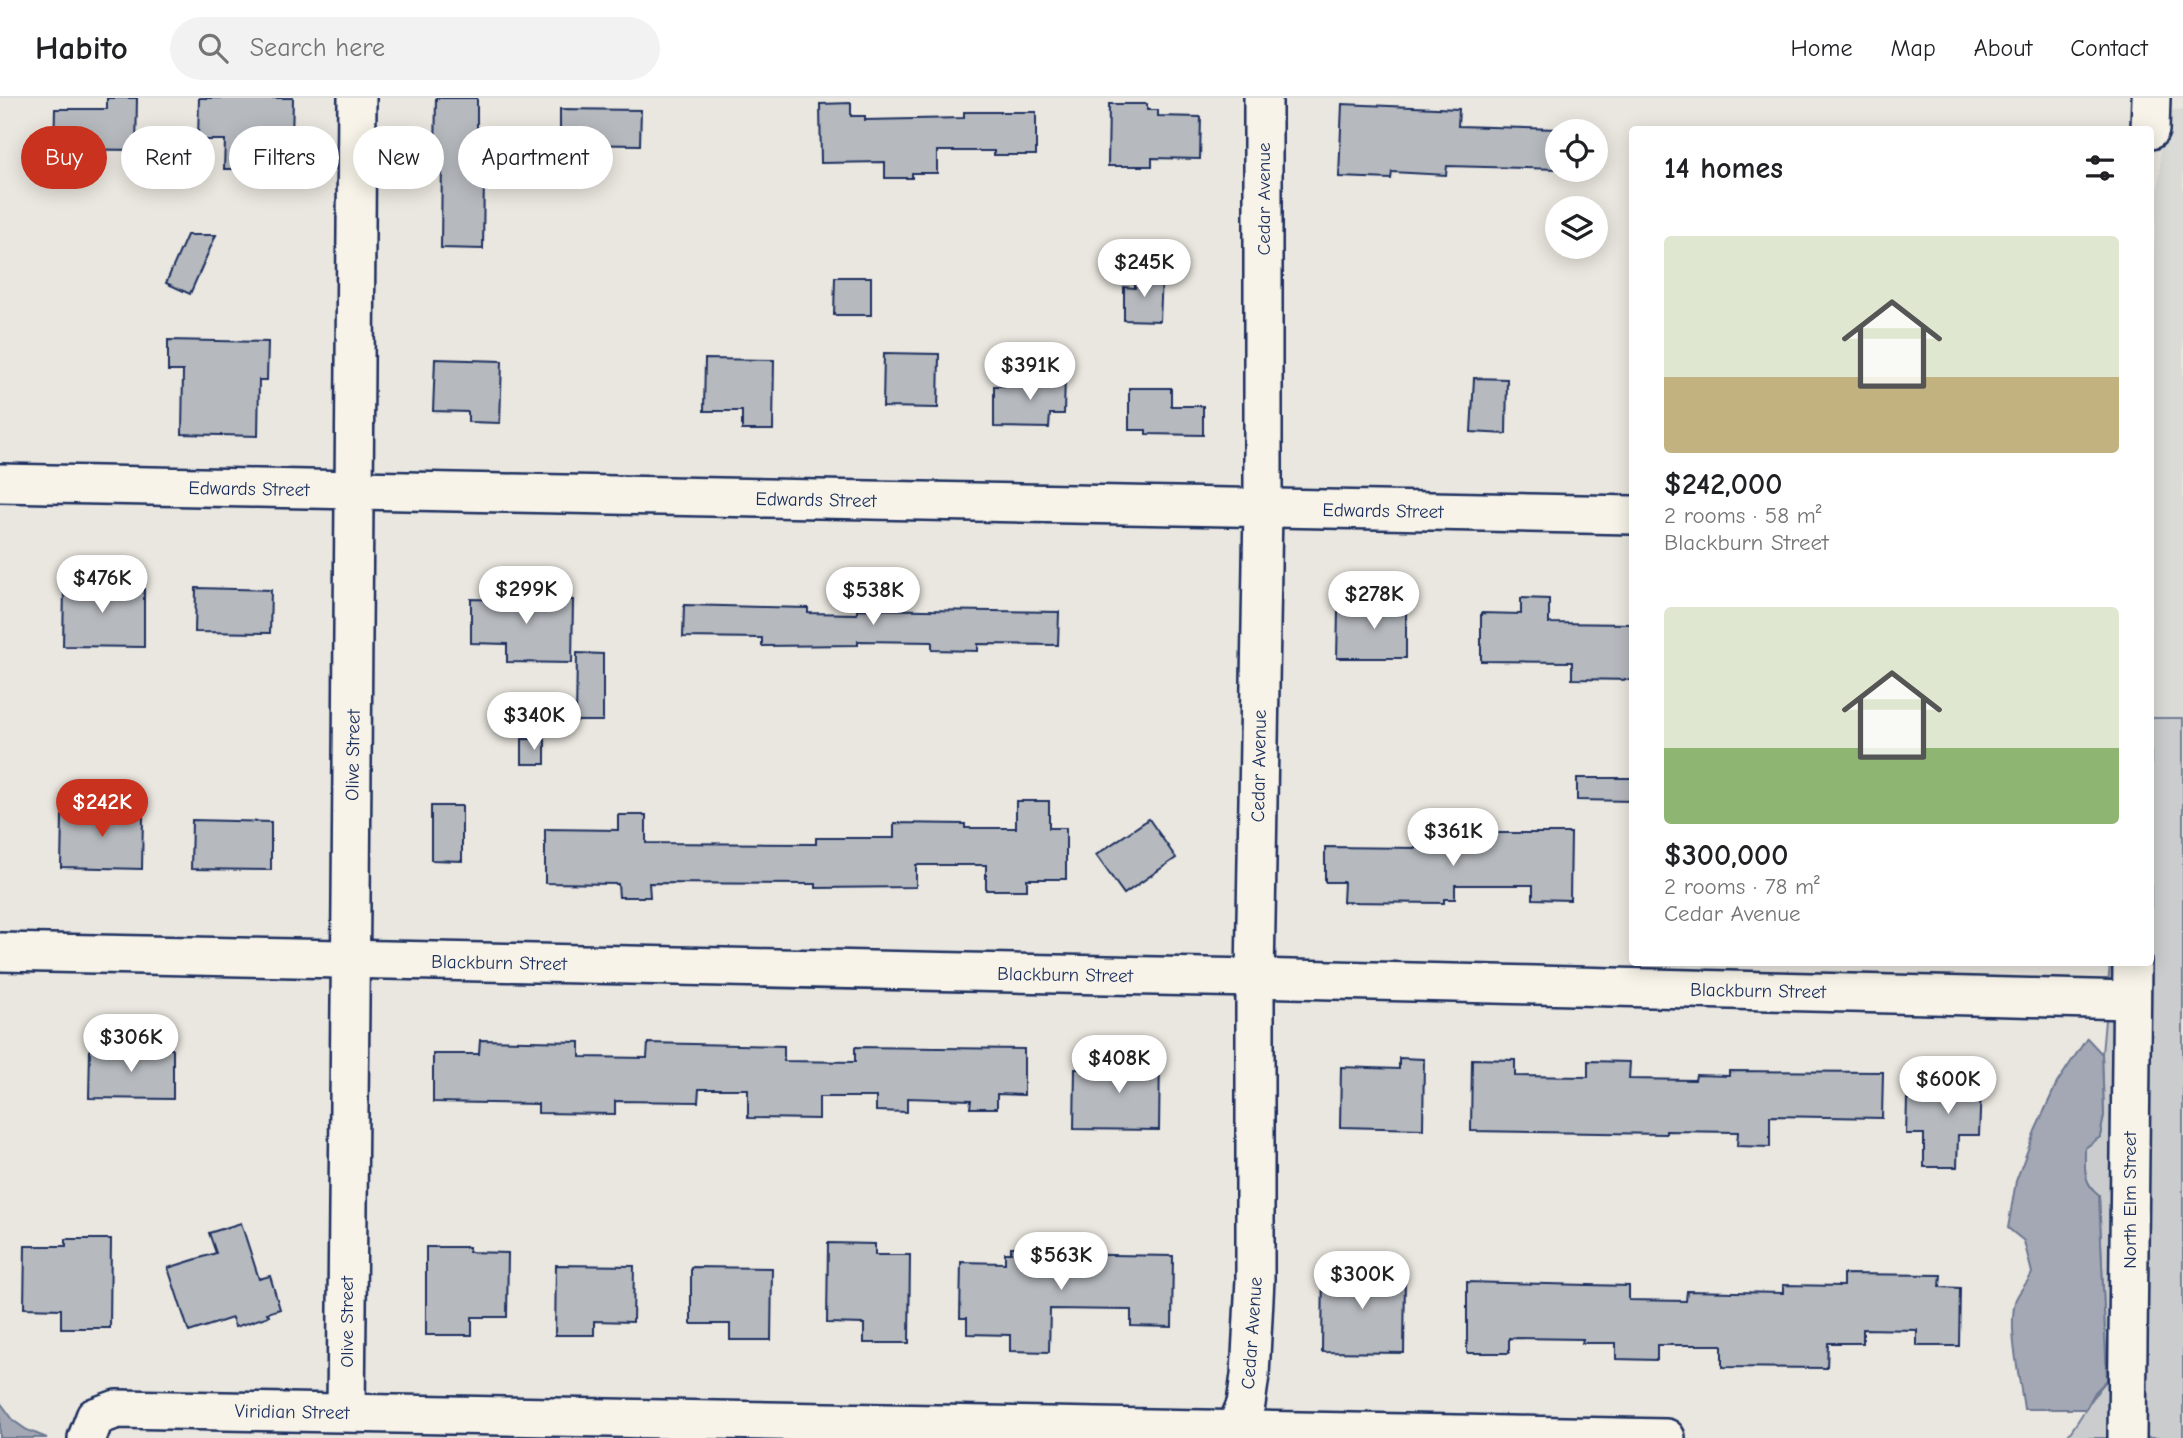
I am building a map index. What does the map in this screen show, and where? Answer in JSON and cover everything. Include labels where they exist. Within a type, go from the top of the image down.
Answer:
[{"type":"street","name":"Olive Street","points":[[346,1412],[349,959],[357,490],[357,98]]},
{"type":"street","name":"Cedar Avenue","points":[[1233,1435],[1245,1404],[1250,1375],[1255,1279],[1255,978],[1262,507],[1262,98]]},
{"type":"street","points":[[2150,126],[2151,98]]},
{"type":"street","name":"Edwards Street","points":[[0,483],[1629,514]]},
{"type":"street","name":"Blackburn Street","points":[[0,952],[1255,978],[2131,1000]]},
{"type":"street","name":"North Elm Street","points":[[2127,1438],[2132,966]]},
{"type":"street","name":"Viridian Street","points":[[91,1427],[117,1409],[346,1412],[388,1425],[1666,1438]]},
{"type":"shaded area","points":[[2183,109],[2183,718],[2154,718],[2154,245],[2160,168],[2160,112]]},
{"type":"shaded area","points":[[2154,718],[2183,718],[2183,1438],[2066,1438],[2107,1380],[2099,1195],[2087,1180],[2085,1168],[2085,1148],[2100,1137],[2104,1115],[2102,1054],[2110,966],[2154,966]]},
{"type":"shaded area","points":[[2087,1038],[2102,1054],[2104,1115],[2100,1137],[2085,1148],[2085,1162],[2087,1180],[2099,1195],[2107,1380],[2095,1392],[2086,1409],[2024,1409],[2014,1341],[2013,1314],[2016,1299],[2032,1273],[2024,1241],[2008,1228],[2016,1181],[2035,1131],[2057,1083]]},
{"type":"shaded area","points":[[0,1402],[14,1421],[47,1438],[0,1438]]},
{"type":"building","points":[[107,98],[137,98],[136,126],[121,126],[121,150],[107,150],[107,126],[55,126],[55,109],[107,109]]},
{"type":"building","points":[[199,98],[293,98],[292,126],[229,126],[229,169],[224,169],[225,140],[215,140],[215,126],[198,126]]},
{"type":"building","points":[[436,98],[477,98],[477,126],[458,126],[458,189],[484,189],[483,249],[441,248],[444,126],[436,126]]},
{"type":"building","points":[[851,103],[851,116],[865,116],[865,120],[964,118],[964,112],[1036,112],[1036,155],[994,155],[994,151],[937,151],[937,173],[912,173],[912,178],[885,178],[885,162],[821,163],[820,104]]},
{"type":"building","points":[[1109,104],[1147,104],[1147,110],[1158,110],[1158,116],[1201,117],[1200,159],[1152,158],[1152,166],[1108,166]]},
{"type":"building","points":[[1342,104],[1459,109],[1458,126],[1545,129],[1545,169],[1447,166],[1446,175],[1392,172],[1391,179],[1339,177]]},
{"type":"building","points":[[560,109],[641,110],[640,145],[613,145],[613,126],[560,126]]},
{"type":"building","points":[[187,235],[216,235],[190,294],[166,283]]},
{"type":"building","points":[[1135,275],[1162,276],[1160,321],[1124,320],[1124,287],[1135,288]]},
{"type":"building","points":[[835,277],[871,277],[871,315],[834,315]]},
{"type":"building","points":[[168,340],[268,342],[267,380],[259,380],[258,436],[182,434],[183,371],[168,371]]},
{"type":"building","points":[[884,353],[939,354],[938,408],[883,407]]},
{"type":"building","points":[[435,359],[502,361],[500,423],[468,422],[468,412],[433,411]]},
{"type":"building","points":[[705,359],[774,360],[773,430],[742,430],[742,411],[704,411]]},
{"type":"building","points":[[1029,373],[1065,374],[1064,414],[1050,414],[1049,428],[994,427],[994,386],[1029,386]]},
{"type":"building","points":[[1474,378],[1507,379],[1506,434],[1471,432]]},
{"type":"building","points":[[1129,388],[1171,388],[1171,406],[1203,406],[1203,435],[1146,434],[1146,430],[1129,430]]},
{"type":"building","points":[[68,577],[106,578],[106,589],[144,589],[144,647],[63,646],[64,588],[68,588]]},
{"type":"building","points":[[507,586],[542,587],[542,600],[573,600],[572,663],[507,662],[507,644],[471,643],[471,599],[507,600]]},
{"type":"building","points":[[196,588],[271,590],[270,633],[195,632]]},
{"type":"building","points":[[1377,595],[1406,595],[1406,658],[1337,658],[1338,611],[1377,611]]},
{"type":"building","points":[[1521,598],[1549,599],[1549,623],[1629,624],[1629,680],[1572,679],[1572,662],[1481,661],[1481,613],[1521,614]]},
{"type":"building","points":[[684,605],[808,608],[808,613],[857,614],[857,609],[1059,612],[1058,645],[978,644],[978,651],[932,650],[932,642],[858,641],[858,645],[762,646],[762,638],[683,637]]},
{"type":"building","points":[[577,653],[603,654],[603,721],[576,721]]},
{"type":"building","points":[[522,739],[545,739],[545,764],[522,764]]},
{"type":"building","points":[[1577,778],[1629,778],[1629,801],[1577,800]]},
{"type":"building","points":[[1016,801],[1049,801],[1049,828],[1066,828],[1066,879],[1027,879],[1027,890],[986,890],[986,865],[916,865],[916,887],[816,888],[816,884],[649,883],[650,897],[619,897],[618,884],[545,883],[545,829],[618,830],[618,815],[646,815],[646,843],[816,844],[816,838],[894,838],[894,823],[1016,828]]},
{"type":"building","points":[[82,802],[117,803],[117,817],[143,817],[142,869],[61,867],[62,816],[82,816]]},
{"type":"building","points":[[431,806],[462,806],[462,861],[431,860]]},
{"type":"building","points":[[1149,819],[1176,858],[1124,894],[1096,855]]},
{"type":"building","points":[[192,820],[271,822],[271,870],[191,869]]},
{"type":"building","points":[[1490,833],[1571,833],[1570,900],[1533,899],[1533,885],[1455,885],[1455,899],[1444,899],[1444,903],[1343,902],[1344,882],[1325,882],[1325,847],[1418,848],[1418,841],[1490,842]]},
{"type":"building","points":[[480,1040],[580,1042],[580,1057],[647,1058],[648,1043],[784,1046],[784,1061],[855,1062],[855,1047],[1024,1049],[1024,1095],[997,1094],[997,1108],[970,1108],[971,1100],[907,1098],[907,1112],[876,1111],[876,1097],[819,1097],[819,1119],[748,1118],[748,1089],[699,1089],[698,1102],[615,1101],[615,1114],[538,1113],[538,1104],[433,1102],[433,1054],[479,1054]]},
{"type":"building","points":[[90,1048],[173,1049],[173,1099],[89,1098]]},
{"type":"building","points":[[1115,1053],[1160,1054],[1159,1130],[1074,1129],[1075,1069],[1115,1069]]},
{"type":"building","points":[[1399,1058],[1424,1059],[1423,1129],[1340,1127],[1341,1067],[1399,1069]]},
{"type":"building","points":[[1472,1059],[1515,1060],[1515,1076],[1588,1077],[1588,1061],[1630,1062],[1629,1079],[1695,1080],[1696,1075],[1729,1076],[1729,1071],[1883,1072],[1882,1118],[1770,1116],[1770,1147],[1737,1146],[1738,1132],[1666,1131],[1666,1134],[1471,1131]]},
{"type":"building","points":[[1945,1067],[1982,1067],[1979,1135],[1958,1135],[1957,1167],[1924,1167],[1924,1134],[1906,1134],[1907,1099],[1945,1099]]},
{"type":"building","points":[[241,1223],[259,1279],[270,1276],[280,1309],[267,1313],[269,1316],[235,1327],[232,1318],[189,1332],[168,1268],[216,1253],[209,1233]]},
{"type":"building","points":[[66,1239],[111,1239],[110,1328],[61,1328],[61,1309],[24,1308],[25,1246],[66,1246]]},
{"type":"building","points":[[828,1243],[875,1244],[875,1255],[910,1255],[909,1343],[864,1343],[864,1324],[827,1323]]},
{"type":"building","points":[[426,1247],[469,1247],[469,1252],[508,1253],[507,1317],[472,1317],[472,1335],[426,1335]]},
{"type":"building","points":[[1011,1247],[1051,1248],[1051,1254],[1173,1256],[1172,1327],[1131,1326],[1131,1310],[1050,1309],[1049,1352],[1010,1351],[1010,1335],[967,1334],[967,1318],[960,1318],[961,1262],[1005,1263],[1005,1253],[1011,1253]]},
{"type":"building","points":[[1323,1263],[1361,1263],[1361,1275],[1405,1275],[1404,1353],[1322,1352]]},
{"type":"building","points":[[556,1265],[634,1266],[633,1322],[594,1321],[594,1335],[555,1335]]},
{"type":"building","points":[[691,1267],[772,1268],[771,1340],[730,1340],[730,1324],[691,1324]]},
{"type":"building","points":[[1843,1274],[1941,1275],[1940,1287],[1960,1288],[1959,1346],[1917,1346],[1917,1330],[1863,1329],[1863,1343],[1828,1343],[1827,1368],[1722,1367],[1722,1345],[1657,1345],[1657,1360],[1616,1359],[1616,1343],[1582,1343],[1583,1339],[1509,1338],[1509,1353],[1467,1353],[1467,1282],[1629,1286],[1629,1300],[1686,1301],[1687,1291],[1783,1293],[1783,1285],[1843,1286]]}]
